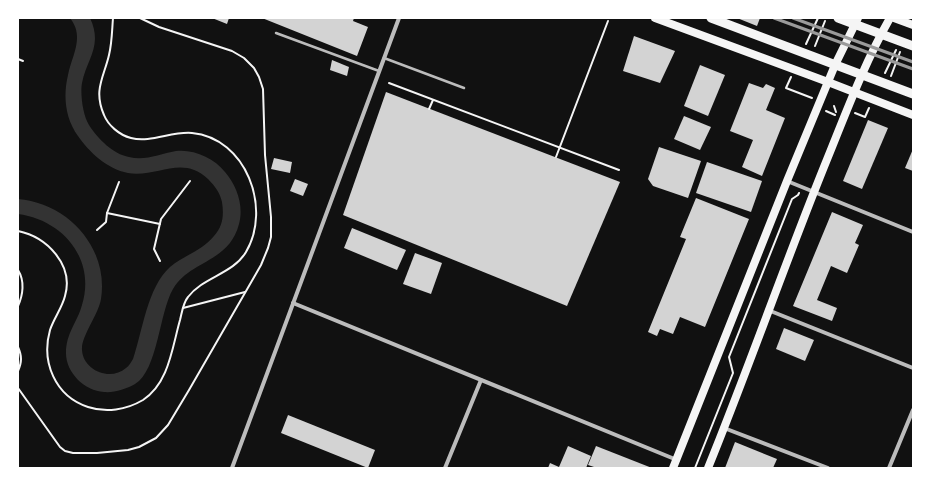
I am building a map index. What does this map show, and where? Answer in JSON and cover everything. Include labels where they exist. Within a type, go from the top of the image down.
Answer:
[{"type":"main road","points":[[655,18],[828,82],[913,116]]},
{"type":"main road","points":[[712,18],[913,94]]},
{"type":"main road","points":[[838,18],[856,21],[881,34],[913,46]]},
{"type":"main road","points":[[708,468],[768,310],[854,92],[890,18]]},
{"type":"main road","points":[[894,18],[913,25]]},
{"type":"main road","points":[[675,464],[787,181],[828,82],[856,21]]},
{"type":"street","points":[[232,468],[399,18]]},
{"type":"street","points":[[787,181],[913,232]]},
{"type":"street","points":[[293,303],[481,380],[675,464]]},
{"type":"street","points":[[768,310],[913,368]]},
{"type":"street","points":[[445,468],[481,380]]},
{"type":"street","points":[[889,468],[913,410]]},
{"type":"street","points":[[724,428],[828,468]]},
{"type":"lane","points":[[276,33],[379,70]]},
{"type":"lane","points":[[384,58],[464,88]]},
{"type":"path","points":[[18,231],[29,234],[43,242],[58,256],[64,266],[67,278],[67,288],[65,297],[50,332],[48,344],[49,363],[55,382],[60,389],[76,402],[94,409],[115,410],[134,405],[151,394],[166,373],[186,300],[199,287],[231,268],[245,254],[253,235],[257,211],[250,178],[236,157],[228,149],[218,141],[194,133],[183,132],[138,139],[130,138],[122,134],[109,123],[104,116],[99,88],[110,52],[113,18]]},
{"type":"path","points":[[18,388],[60,447],[65,451],[73,453],[97,453],[128,450],[148,443],[156,438],[168,425],[261,264],[268,248],[272,227],[265,155],[263,89],[254,68],[244,58],[232,51],[165,29],[140,18]]},
{"type":"path","points":[[556,158],[608,21]]},
{"type":"path","points":[[813,51],[825,21]]},
{"type":"path","points":[[881,82],[900,41]]},
{"type":"path","points":[[890,79],[901,51]]},
{"type":"path","points":[[18,59],[23,61]]},
{"type":"path","points":[[389,83],[619,170]]},
{"type":"path","points":[[429,109],[432,100]]},
{"type":"path","points":[[865,117],[873,100]]},
{"type":"path","points":[[825,111],[836,115],[834,106]]},
{"type":"path","points":[[160,261],[154,249],[161,219],[190,181]]},
{"type":"path","points":[[97,230],[106,222],[107,213],[119,182]]},
{"type":"path","points":[[695,468],[733,373],[729,357],[792,199],[798,195],[802,187]]},
{"type":"path","points":[[107,213],[160,224]]},
{"type":"path","points":[[18,270],[23,282],[23,292],[18,306]]},
{"type":"path","points":[[183,308],[245,292]]},
{"type":"path","points":[[18,347],[21,357],[18,371]]},
{"type":"shaded area","points":[[70,18],[90,18],[94,28],[95,36],[93,52],[84,74],[81,93],[85,116],[89,125],[97,135],[106,145],[117,153],[129,157],[147,158],[176,151],[190,151],[209,159],[220,167],[233,184],[238,196],[241,210],[239,224],[234,237],[227,247],[180,279],[173,289],[164,312],[149,367],[143,377],[131,386],[112,392],[97,391],[78,380],[69,367],[67,360],[66,346],[82,305],[85,288],[84,272],[80,258],[72,244],[62,233],[49,224],[18,214],[18,199],[36,202],[53,209],[68,219],[81,231],[91,246],[98,262],[102,280],[101,299],[97,312],[82,344],[82,350],[87,363],[98,372],[105,374],[120,372],[130,364],[137,348],[147,310],[156,286],[170,267],[204,245],[214,236],[221,224],[223,207],[220,196],[215,187],[208,179],[198,172],[189,168],[179,167],[139,174],[120,171],[99,159],[82,142],[70,122],[66,107],[66,83],[77,39],[77,32]]},
{"type":"building","points":[[212,18],[229,18],[227,24]]},
{"type":"building","points":[[262,18],[354,18],[353,21],[368,27],[357,56]]},
{"type":"building","points":[[737,18],[760,18],[757,26]]},
{"type":"building","points":[[634,36],[675,51],[660,83],[623,71]]},
{"type":"building","points":[[332,60],[349,67],[347,76],[330,70]]},
{"type":"building","points":[[700,65],[725,75],[708,116],[684,106]]},
{"type":"building","points":[[749,83],[763,88],[766,84],[775,88],[766,110],[785,118],[762,176],[742,167],[753,140],[730,131]]},
{"type":"building","points":[[386,92],[620,182],[567,306],[343,215]]},
{"type":"building","points":[[684,116],[711,127],[700,150],[674,139]]},
{"type":"building","points":[[868,120],[888,128],[862,189],[843,181]]},
{"type":"building","points":[[659,147],[701,161],[688,198],[653,186],[648,179]]},
{"type":"building","points":[[913,149],[913,171],[905,168]]},
{"type":"building","points":[[274,158],[292,162],[290,173],[271,169]]},
{"type":"building","points":[[707,162],[762,181],[751,212],[696,193]]},
{"type":"building","points":[[295,179],[308,184],[303,196],[290,191]]},
{"type":"building","points":[[696,198],[749,219],[705,327],[680,317],[673,334],[660,329],[657,336],[648,332],[686,239],[680,237]]},
{"type":"building","points":[[832,212],[863,225],[855,243],[859,245],[847,273],[831,266],[817,300],[837,308],[832,321],[793,306]]},
{"type":"building","points":[[352,228],[406,250],[397,270],[344,248]]},
{"type":"building","points":[[415,253],[442,263],[431,294],[403,284]]},
{"type":"building","points":[[784,328],[814,340],[805,361],[776,349]]},
{"type":"building","points":[[288,415],[375,450],[368,468],[281,433]]},
{"type":"building","points":[[735,442],[777,459],[773,468],[725,468]]},
{"type":"building","points":[[568,446],[591,456],[586,468],[548,468],[550,463],[559,467]]},
{"type":"building","points":[[596,446],[652,468],[597,468],[588,465]]},
{"type":"railway","points":[[774,18],[913,69]]},
{"type":"railway","points":[[793,18],[913,62]]}]
